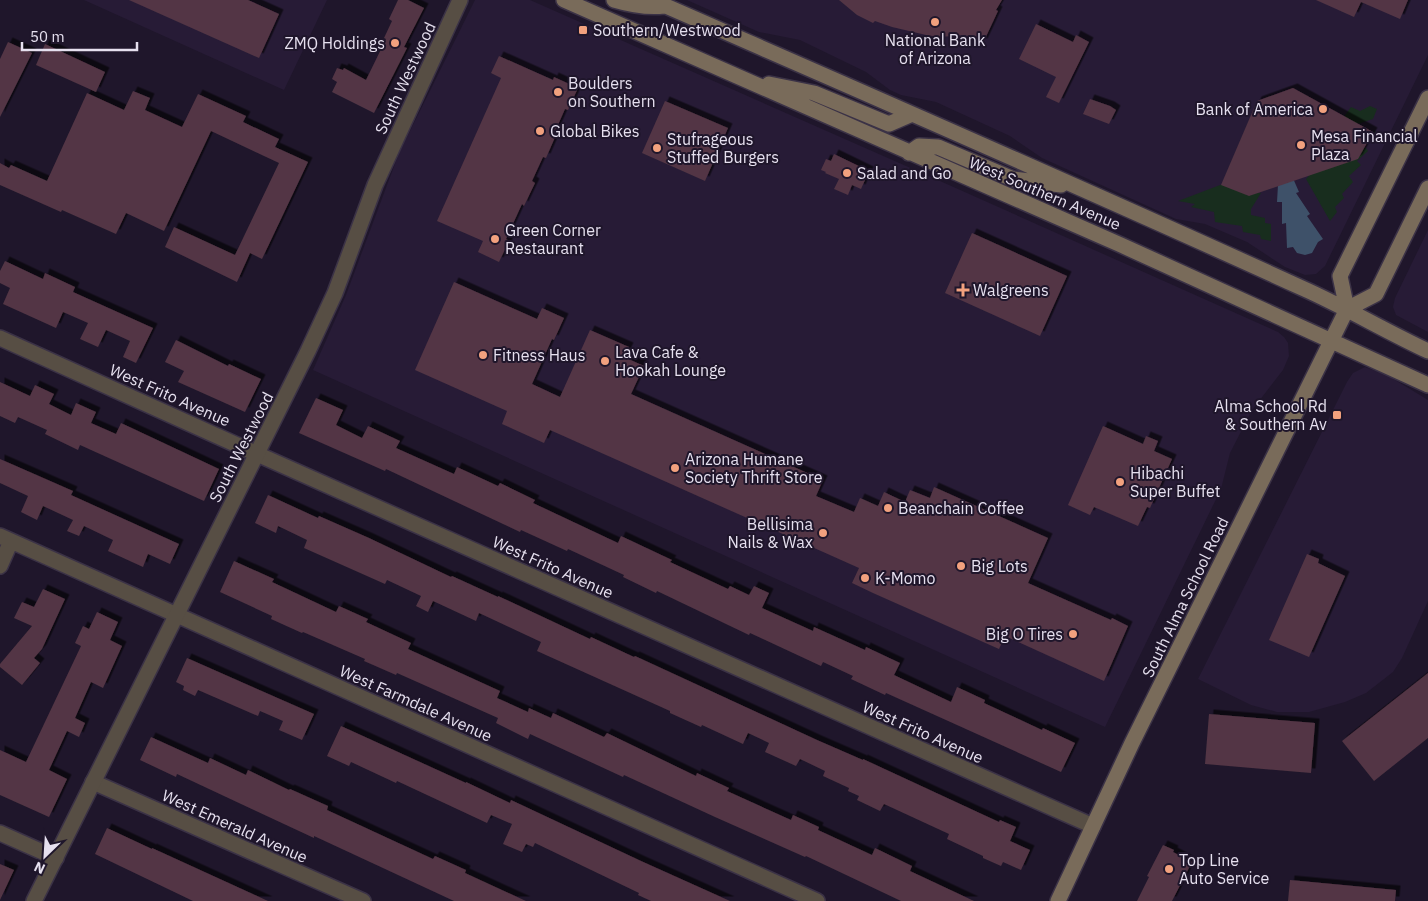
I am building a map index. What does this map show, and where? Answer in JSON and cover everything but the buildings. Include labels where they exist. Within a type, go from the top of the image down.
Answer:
[{"type":"main road","name":"West Southern Avenue","points":[[564,0],[1130,249],[1428,385]]},
{"type":"main road","points":[[614,0],[653,8],[659,3]]},
{"type":"main road","name":"West Southern Avenue","points":[[659,3],[1080,188],[1347,309],[1428,351]]},
{"type":"main road","points":[[740,79],[814,93],[889,124],[912,114]]},
{"type":"main road","points":[[1428,98],[1340,276],[1347,309],[1376,294],[1428,188]]},
{"type":"main road","points":[[909,153],[919,146],[938,147],[1013,178],[1080,188]]},
{"type":"main road","name":"South Alma School Road","points":[[1058,901],[1347,309]]},
{"type":"street","name":"South Westwood","points":[[34,901],[257,454],[335,293],[375,186],[460,0]]},
{"type":"street","name":"West Frito Avenue","points":[[0,338],[1093,826]]},
{"type":"street","name":"West Farmdale Avenue","points":[[6,539],[817,901]]},
{"type":"street","points":[[0,566],[6,539]]},
{"type":"street","name":"West Emerald Avenue","points":[[93,782],[363,901]]},
{"type":"street","points":[[0,833],[56,858]]},
{"type":"shaded area","points":[[84,0],[327,0],[284,90]]},
{"type":"shaded area","points":[[475,0],[530,0],[1278,332],[1284,337],[1288,343],[1289,356],[1283,370],[1252,410],[1230,453],[1221,489],[1105,727],[313,370],[346,295],[399,153]]},
{"type":"shaded area","name":"Mesa Financial Plaza","points":[[687,0],[1428,0],[1428,55],[1325,266],[1316,274],[1305,275],[1285,267],[1247,242],[1205,224],[1176,219],[1042,158],[1010,136],[936,102],[901,95],[890,90],[866,72],[800,40],[759,32]]},
{"type":"shaded area","points":[[1428,230],[1428,332],[1396,315],[1393,307],[1395,298]]},
{"type":"shaded area","points":[[1365,367],[1387,375],[1428,400],[1428,601],[1402,658],[1393,672],[1366,693],[1345,702],[1309,712],[1277,712],[1251,705],[1198,679],[1347,382],[1353,373]]},
{"type":"green space","points":[[1370,106],[1377,109],[1373,119],[1333,132],[1351,107],[1360,111]]},
{"type":"green space","points":[[1376,131],[1364,146],[1368,151],[1357,161],[1361,165],[1349,176],[1353,182],[1342,194],[1344,198],[1335,207],[1337,212],[1330,221],[1306,179],[1317,167],[1331,145]]},
{"type":"green space","points":[[1228,182],[1245,192],[1261,193],[1251,209],[1251,215],[1265,218],[1265,223],[1271,224],[1271,241],[1261,239],[1260,235],[1243,232],[1242,226],[1215,222],[1214,212],[1191,207],[1195,204],[1178,201]]},
{"type":"water","points":[[1292,176],[1299,192],[1296,193],[1310,214],[1307,216],[1323,239],[1318,242],[1312,253],[1305,255],[1297,253],[1293,247],[1287,248],[1286,223],[1282,224],[1282,202],[1277,202],[1278,185]]},
{"type":"place","name":"National Bank of Arizona","points":[[935,22]]},
{"type":"place","name":"Southern/Westwood","points":[[583,30]]},
{"type":"place","name":"ZMQ Holdings","points":[[395,43]]},
{"type":"place","name":"Boulders on Southern","points":[[558,92]]},
{"type":"place","name":"Bank of America","points":[[1323,109]]},
{"type":"place","name":"Global Bikes","points":[[540,131]]},
{"type":"place","name":"Mesa Financial Plaza","points":[[1301,145]]},
{"type":"place","name":"Stufrageous Stuffed Burgers","points":[[657,148]]},
{"type":"place","name":"Salad and Go","points":[[847,173]]},
{"type":"place","name":"Green Corner Restaurant","points":[[495,239]]},
{"type":"place","name":"Walgreens","points":[[963,290]]},
{"type":"place","name":"Fitness Haus","points":[[483,355]]},
{"type":"place","name":"Lava Cafe & Hookah Lounge","points":[[605,361]]},
{"type":"place","name":"Alma School Rd & Southern Av","points":[[1337,415]]},
{"type":"place","name":"Arizona Humane Society Thrift Store","points":[[675,468]]},
{"type":"place","name":"Hibachi Super Buffet","points":[[1120,482]]},
{"type":"place","name":"Beanchain Coffee","points":[[888,508]]},
{"type":"place","name":"Bellisima Nails & Wax","points":[[823,533]]},
{"type":"place","name":"Big Lots","points":[[961,566]]},
{"type":"place","name":"K-Momo","points":[[865,578]]},
{"type":"place","name":"Big O Tires","points":[[1073,634]]},
{"type":"place","name":"Top Line Auto Service","points":[[1169,869]]}]
